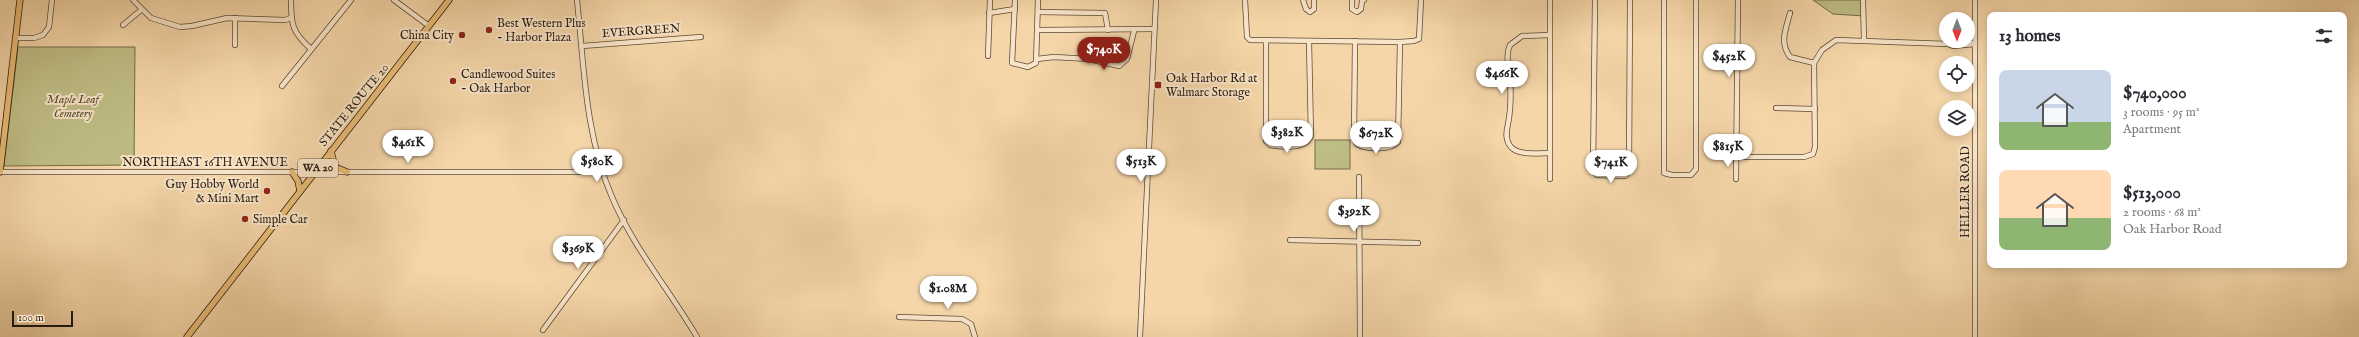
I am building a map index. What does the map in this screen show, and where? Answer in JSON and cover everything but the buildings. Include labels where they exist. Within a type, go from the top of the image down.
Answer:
[{"type":"main road","points":[[0,172],[14,38],[20,0]]},
{"type":"main road","name":"STATE ROUTE 20","points":[[187,337],[449,0]]},
{"type":"main road","points":[[331,151],[335,166],[347,172]]},
{"type":"main road","points":[[292,172],[298,181],[300,191]]},
{"type":"street","points":[[14,38],[34,38],[43,35],[49,27],[52,0]]},
{"type":"street","points":[[133,0],[141,10],[151,18],[180,27],[236,18],[285,20],[291,18]]},
{"type":"street","points":[[291,0],[291,18],[298,38],[310,48]]},
{"type":"street","points":[[282,86],[310,48],[351,0]]},
{"type":"street","points":[[394,0],[429,26]]},
{"type":"street","points":[[577,0],[590,121],[602,172],[612,198],[624,220],[697,337]]},
{"type":"street","points":[[988,56],[990,0]]},
{"type":"street","points":[[1015,0],[1012,63],[1016,66],[1032,67],[1035,66],[1037,59],[1038,0]]},
{"type":"street","points":[[1140,337],[1149,186],[1156,0]]},
{"type":"street","points":[[1245,0],[1247,37],[1254,41],[1266,42],[1414,41],[1419,39],[1421,0]]},
{"type":"street","points":[[1303,0],[1306,9],[1310,12],[1314,9],[1314,0]]},
{"type":"street","points":[[1352,0],[1352,9],[1356,12],[1361,9],[1362,1],[1364,0]]},
{"type":"street","points":[[1550,0],[1550,179]]},
{"type":"street","points":[[1595,0],[1592,171],[1597,175],[1625,176],[1629,171],[1630,0]]},
{"type":"street","points":[[1664,0],[1664,173],[1679,175],[1695,173],[1696,169],[1696,0]]},
{"type":"street","points":[[1736,178],[1738,0]]},
{"type":"street","points":[[1863,0],[1864,40]]},
{"type":"street","name":"HELLER ROAD","points":[[1975,0],[1975,12]]},
{"type":"street","points":[[989,13],[1015,9]]},
{"type":"street","points":[[123,25],[141,10]]},
{"type":"street","points":[[1038,12],[1105,13],[1108,30]]},
{"type":"street","points":[[1790,13],[1783,39],[1786,51],[1790,57],[1814,63]]},
{"type":"street","points":[[235,45],[236,18]]},
{"type":"street","points":[[1038,30],[1134,31],[1154,29]]},
{"type":"street","points":[[1037,59],[1054,57],[1090,58],[1119,66],[1127,59],[1134,31]]},
{"type":"street","points":[[1550,35],[1522,36],[1510,44],[1507,58],[1510,104],[1506,132],[1508,143],[1514,149],[1525,152],[1550,153]]},
{"type":"street","name":"EVERGREEN","points":[[582,46],[701,37]]},
{"type":"street","points":[[1736,157],[1809,156],[1814,151],[1814,63],[1822,50],[1836,40],[1939,44]]},
{"type":"street","points":[[1266,42],[1266,141],[1270,145],[1274,146],[1300,146],[1309,140],[1310,136],[1309,41]]},
{"type":"street","points":[[1356,41],[1354,138],[1357,144],[1364,147],[1390,147],[1398,142],[1400,42]]},
{"type":"street","name":"HELLER ROAD","points":[[1975,48],[1975,337]]},
{"type":"street","points":[[1776,108],[1815,109]]},
{"type":"street","name":"NORTHEAST 16TH AVENUE","points":[[0,172],[602,172]]},
{"type":"street","points":[[1359,177],[1360,337]]},
{"type":"street","points":[[543,330],[624,220]]},
{"type":"street","points":[[1290,240],[1418,243]]},
{"type":"street","points":[[899,317],[962,319],[971,324],[975,337]]},
{"type":"green space","points":[[1813,0],[1863,0],[1864,16],[1833,14]]},
{"type":"green space","name":"Maple Leaf Cemetery","points":[[18,47],[135,47],[134,165],[4,166]]},
{"type":"green space","points":[[1315,140],[1350,140],[1350,169],[1315,169]]},
{"type":"place","name":"Best Western Plus - Harbor Plaza","points":[[489,30]]},
{"type":"place","name":"China City","points":[[462,35]]},
{"type":"place","name":"Candlewood Suites - Oak Harbor","points":[[453,81]]},
{"type":"place","name":"Oak Harbor Rd at Walmarc Storage","points":[[1158,85]]},
{"type":"place","name":"Guy Hobby World & Mini Mart","points":[[267,191]]},
{"type":"place","name":"Simple Car","points":[[245,219]]}]
